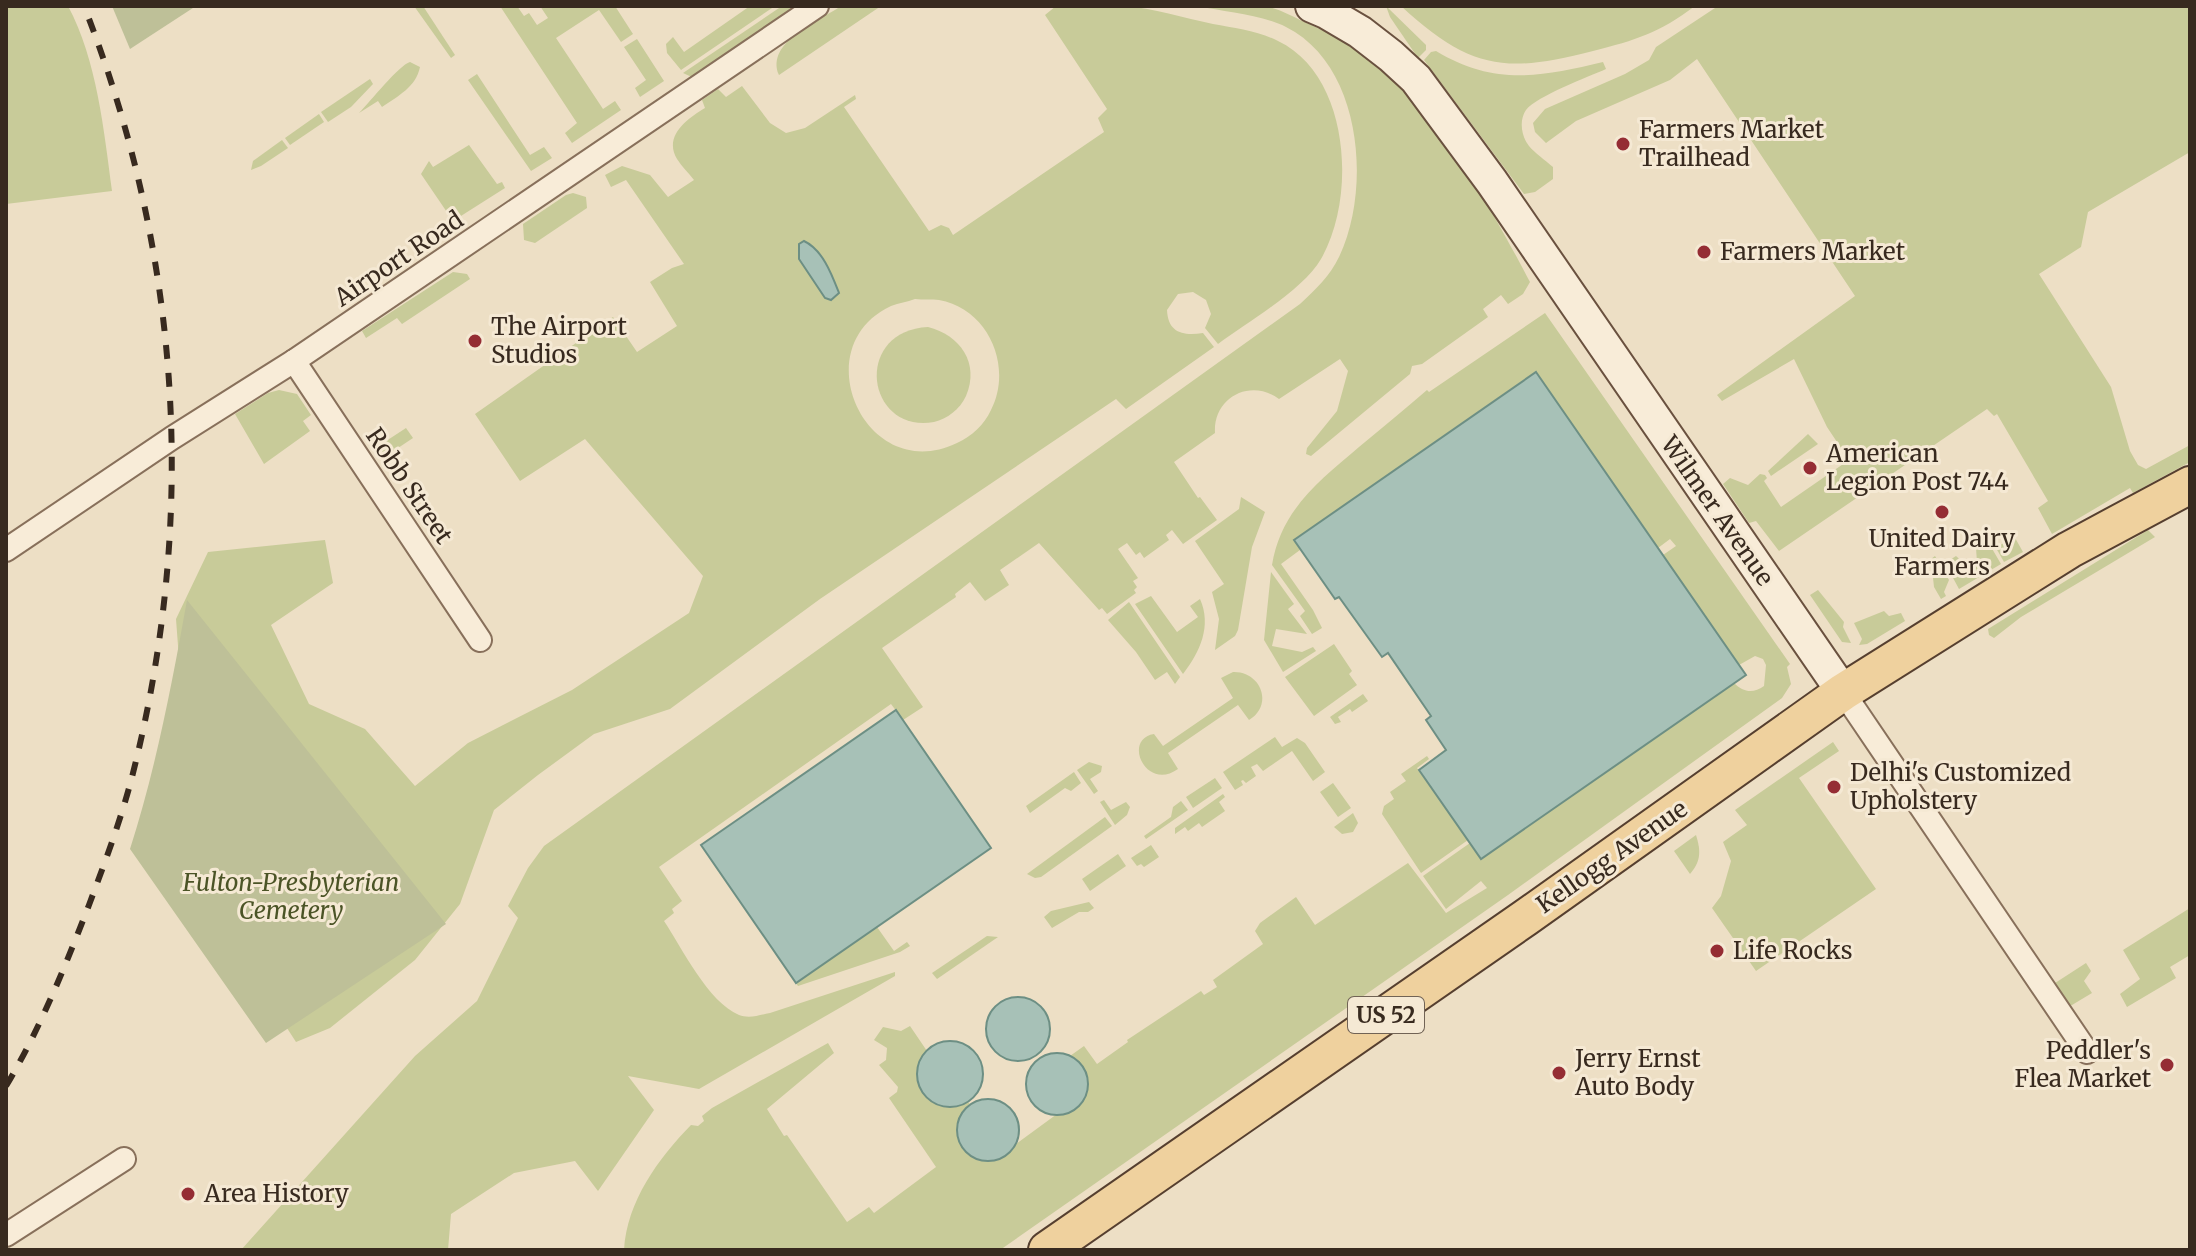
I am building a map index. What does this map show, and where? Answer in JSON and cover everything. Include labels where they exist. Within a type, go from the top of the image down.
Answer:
[{"type":"main road","name":"Kellogg Avenue","points":[[1047,1250],[1525,918],[1843,692],[2069,550],[2190,485]]},
{"type":"street","name":"Airport Road","points":[[6,550],[172,438],[294,361],[817,6]]},
{"type":"street","name":"Wilmer Avenue","points":[[1312,6],[1360,32],[1416,79],[1492,182],[2087,1052]]},
{"type":"street","name":"Robb Street","points":[[294,361],[480,640]]},
{"type":"street","points":[[6,1235],[124,1159]]},
{"type":"green space","points":[[1107,5],[1146,9],[1263,35],[1278,41],[1302,58],[1320,81],[1333,109],[1340,140],[1342,172],[1340,204],[1332,233],[1313,271],[1288,294],[1218,344],[1205,328],[1211,314],[1206,300],[1193,292],[1178,294],[1167,310],[1170,324],[1183,333],[1203,333],[1214,347],[1126,409],[1116,399],[820,599],[670,709],[594,734],[538,775],[494,810],[460,904],[415,960],[330,1028],[296,1042],[267,997],[184,725],[176,619],[208,552],[325,540],[333,583],[271,625],[309,704],[365,729],[415,786],[468,743],[572,690],[689,613],[703,576],[585,439],[520,481],[475,414],[613,317],[637,352],[677,326],[650,282],[684,264],[626,180],[611,187],[605,175],[622,166],[650,175],[668,197],[694,180],[673,151],[675,135],[685,122],[705,108],[702,100],[718,89],[726,97],[742,86],[770,123],[786,133],[805,128],[855,95],[856,99],[844,107],[929,231],[941,225],[949,228],[953,235],[1104,132],[1098,118],[1107,109],[1045,15],[1056,6]],"holes":[[[915,299],[939,300],[971,315],[992,342],[999,376],[991,410],[977,430],[957,443],[924,451],[896,446],[873,430],[857,406],[849,379],[851,351],[865,325],[891,306]]]},
{"type":"green space","points":[[1247,5],[1275,9],[1348,44],[1382,70],[1413,100],[1466,169],[1530,282],[1523,294],[1508,304],[1501,295],[1483,309],[1488,317],[1422,364],[1412,366],[1410,374],[1311,456],[1306,454],[1307,448],[1337,411],[1348,371],[1340,359],[1279,399],[1257,390],[1236,395],[1220,410],[1215,433],[1174,462],[1217,520],[1183,544],[1172,530],[1166,535],[1169,540],[1144,558],[1140,552],[1136,555],[1127,543],[1118,549],[1138,578],[1133,581],[1137,587],[1134,590],[1136,593],[1107,614],[1102,608],[1099,610],[1039,543],[1000,570],[1009,585],[985,601],[970,582],[955,594],[956,597],[882,648],[923,707],[903,720],[891,704],[659,867],[682,901],[664,921],[706,987],[739,1015],[751,1017],[770,1013],[895,972],[895,976],[699,1089],[628,1076],[654,1110],[598,1191],[575,1161],[514,1173],[451,1214],[448,1250],[241,1250],[415,1056],[477,1001],[518,918],[508,906],[528,868],[544,846],[1300,304],[1327,276],[1339,257],[1349,229],[1355,197],[1357,164],[1345,98],[1331,69],[1311,45],[1286,27],[1254,16],[1197,6]]},
{"type":"green space","points":[[6,6],[68,6],[93,72],[112,191],[6,204]]},
{"type":"green space","points":[[112,6],[196,6],[130,49]]},
{"type":"green space","points":[[414,6],[423,6],[455,55],[451,58]]},
{"type":"green space","points":[[500,6],[517,6],[524,16],[529,13],[537,25],[548,18],[540,6],[615,6],[633,34],[621,42],[599,10],[556,38],[603,109],[615,101],[621,110],[572,143],[565,133],[577,123]]},
{"type":"green space","points":[[750,6],[775,6],[681,70],[667,53],[666,44],[673,37],[684,52]]},
{"type":"green space","points":[[782,6],[798,6],[694,78],[683,73]]},
{"type":"green space","points":[[841,6],[881,6],[779,75],[777,63],[787,43]]},
{"type":"green space","points":[[1386,6],[1426,45],[1426,50],[1418,58],[1390,17]]},
{"type":"green space","points":[[1401,6],[1695,6],[1658,29],[1622,43],[1535,63],[1512,63],[1490,61],[1468,54],[1447,43]]},
{"type":"green space","points":[[1718,6],[2190,6],[2190,152],[2088,212],[2081,247],[2039,274],[2111,387],[2130,451],[2138,465],[2146,469],[2190,445],[2190,462],[2133,493],[2130,488],[2052,534],[2038,508],[2048,501],[1997,414],[1994,416],[1987,409],[1779,551],[1756,521],[1749,523],[1723,484],[1730,478],[1748,485],[1760,474],[1765,475],[1767,478],[1764,481],[1781,507],[1849,460],[1827,427],[1794,359],[1722,401],[1717,395],[1855,296],[1697,59],[1670,80],[1576,121],[1546,143],[1535,132],[1533,123],[1545,109],[1625,74],[1649,60],[1656,47]]},
{"type":"green space","points":[[637,39],[664,81],[640,97],[635,88],[646,80],[624,47]]},
{"type":"green space","points":[[1436,51],[1478,70],[1498,74],[1558,72],[1603,62],[1606,69],[1541,99],[1524,114],[1524,138],[1531,149],[1553,167],[1553,179],[1535,192],[1524,194],[1424,60]]},
{"type":"green space","points":[[410,62],[420,67],[410,86],[382,107],[378,101],[359,113],[392,77]]},
{"type":"green space","points":[[477,74],[530,155],[544,147],[552,158],[531,171],[468,80]]},
{"type":"green space","points":[[370,79],[373,84],[351,107],[328,122],[321,112]]},
{"type":"green space","points":[[319,114],[324,122],[290,145],[285,138]]},
{"type":"green space","points":[[282,140],[288,148],[251,170],[253,161]]},
{"type":"green space","points":[[469,145],[497,184],[502,182],[505,188],[453,221],[421,174],[429,161],[433,167]]},
{"type":"green space","points":[[573,193],[586,197],[587,208],[535,243],[524,240],[523,224]]},
{"type":"green space","points":[[453,272],[467,274],[470,279],[402,324],[397,318],[366,338],[362,331]]},
{"type":"green space","points":[[1545,313],[1790,664],[1787,667],[1791,684],[1782,698],[1508,895],[1000,1250],[624,1250],[631,1215],[646,1182],[691,1125],[698,1126],[704,1121],[702,1116],[712,1108],[828,1043],[834,1053],[767,1109],[847,1222],[869,1207],[874,1213],[936,1167],[889,1098],[898,1087],[879,1065],[886,1060],[887,1048],[874,1040],[883,1027],[901,1031],[910,1026],[927,1051],[918,1072],[923,1092],[933,1103],[968,1102],[970,1104],[962,1112],[1010,1152],[1016,1144],[1061,1114],[1076,1059],[1070,1056],[1084,1046],[1097,1064],[1127,1040],[1201,991],[1204,995],[1217,987],[1213,980],[1263,944],[1255,931],[1260,923],[1296,897],[1315,925],[1408,863],[1446,913],[1487,888],[1481,881],[1446,909],[1423,876],[1470,843],[1481,859],[1734,683],[1748,691],[1764,686],[1766,665],[1763,659],[1755,656],[1739,665],[1663,555],[1676,546],[1670,539],[1658,548],[1535,372],[1294,540],[1300,550],[1281,564],[1322,628],[1312,634],[1300,616],[1305,611],[1272,565],[1284,528],[1304,498],[1427,390],[1429,392]]},
{"type":"green space","points":[[928,327],[949,337],[964,352],[969,362],[970,384],[963,401],[948,416],[934,422],[911,422],[894,413],[882,398],[877,380],[879,362],[887,345],[904,333]]},
{"type":"green space","points":[[279,390],[297,394],[311,415],[303,421],[310,431],[264,464],[235,414],[268,393]]},
{"type":"green space","points":[[406,428],[413,438],[383,458],[377,447]]},
{"type":"green space","points":[[1808,434],[1818,444],[1771,476],[1768,471]]},
{"type":"green space","points":[[1241,497],[1265,512],[1252,547],[1238,630],[1235,636],[1215,650],[1219,619],[1212,592],[1224,584],[1195,541],[1239,509]]},
{"type":"green space","points":[[2148,530],[2155,537],[2021,617],[1994,638],[1989,635],[1988,629]]},
{"type":"green space","points":[[2014,536],[2023,552],[2004,562],[1996,548]]},
{"type":"green space","points":[[1987,540],[2001,564],[1959,589],[1945,563],[1956,556],[1967,566],[1977,562],[1976,548]]},
{"type":"green space","points":[[1935,556],[1949,580],[1944,592],[1946,596],[1941,599],[1934,587],[1931,559]]},
{"type":"green space","points":[[1271,572],[1294,604],[1288,609],[1307,634],[1276,629],[1272,646],[1302,652],[1313,647],[1316,651],[1283,672],[1264,640]]},
{"type":"green space","points":[[1818,590],[1844,622],[1843,627],[1851,643],[1842,642],[1810,595]]},
{"type":"green space","points":[[1151,596],[1177,632],[1198,617],[1190,606],[1200,599],[1205,619],[1202,638],[1195,657],[1183,674],[1135,604]]},
{"type":"green space","name":"Fulton-Presbyterian Cemetery","points":[[187,600],[446,924],[266,1043],[130,849],[156,757]]},
{"type":"green space","points":[[1129,602],[1180,677],[1175,684],[1167,672],[1155,680],[1108,620]]},
{"type":"green space","points":[[1884,611],[1889,616],[1901,613],[1905,621],[1867,644],[1859,645],[1862,639],[1854,623]]},
{"type":"green space","points":[[1334,644],[1352,671],[1349,674],[1357,685],[1314,716],[1285,677]]},
{"type":"green space","points":[[1233,672],[1251,677],[1261,690],[1261,706],[1257,714],[1249,720],[1238,705],[1168,753],[1178,769],[1156,774],[1148,769],[1139,753],[1145,738],[1154,734],[1163,746],[1233,698],[1221,678]]},
{"type":"green space","points":[[1363,694],[1368,701],[1338,717],[1341,722],[1335,724],[1330,717]]},
{"type":"green space","points":[[1275,737],[1282,747],[1297,738],[1305,743],[1325,772],[1313,781],[1292,751],[1263,771],[1257,764],[1251,767],[1256,776],[1246,783],[1241,781],[1243,785],[1235,790],[1223,772]]},
{"type":"green space","points":[[1833,742],[1839,751],[1799,778],[1876,889],[1756,971],[1712,908],[1721,896],[1731,861],[1723,842],[1747,825],[1735,810]]},
{"type":"green space","points":[[1427,756],[1429,759],[1417,768],[1468,840],[1421,873],[1382,814],[1384,806],[1394,799],[1390,792],[1406,781],[1401,774]]},
{"type":"green space","points":[[1089,762],[1102,766],[1101,772],[1090,779],[1098,791],[1094,794],[1077,770]]},
{"type":"green space","points":[[1074,772],[1081,783],[1071,791],[1065,788],[1030,813],[1026,806]]},
{"type":"green space","points":[[1215,778],[1222,788],[1193,808],[1186,797]]},
{"type":"green space","points":[[1333,783],[1351,808],[1338,817],[1320,792]]},
{"type":"green space","points":[[1223,794],[1225,797],[1219,802],[1225,811],[1202,827],[1199,823],[1188,831],[1185,827],[1175,834],[1175,828]]},
{"type":"green space","points":[[1104,800],[1111,810],[1126,802],[1130,807],[1127,815],[1115,825],[1100,802]]},
{"type":"green space","points":[[1181,801],[1188,810],[1146,839],[1144,836],[1171,817],[1173,807]]},
{"type":"green space","points":[[1353,813],[1358,823],[1353,832],[1342,834],[1334,827]]},
{"type":"green space","points":[[1105,817],[1112,826],[1041,877],[1027,874]]},
{"type":"green space","points":[[1696,835],[1699,856],[1690,874],[1674,851]]},
{"type":"green space","points":[[1151,845],[1159,857],[1144,867],[1141,864],[1137,866],[1131,858]]},
{"type":"green space","points":[[1118,854],[1126,866],[1090,891],[1082,879]]},
{"type":"green space","points":[[1089,902],[1094,908],[1079,912],[1052,928],[1044,917],[1051,911]]},
{"type":"green space","points":[[2190,908],[2190,955],[2170,967],[2176,978],[2127,1007],[2120,994],[2140,979],[2123,950]]},
{"type":"green space","points":[[877,927],[894,951],[907,942],[910,946],[798,986],[796,983]]},
{"type":"green space","points":[[987,936],[998,937],[937,979],[932,973]]},
{"type":"green space","points":[[2086,963],[2091,971],[2084,981],[2092,993],[2067,1008],[2052,985]]},
{"type":"shaded area","points":[[804,241],[816,250],[830,271],[839,293],[831,300],[825,298],[799,259],[799,244]]},
{"type":"shaded area","points":[[1536,372],[1746,675],[1481,859],[1419,770],[1446,750],[1426,720],[1431,716],[1388,653],[1382,657],[1339,597],[1335,599],[1294,540]]},
{"type":"shaded area","points":[[896,710],[991,848],[796,983],[701,845]]},
{"type":"shaded area","points":[[1018,997],[1030,999],[1041,1006],[1048,1017],[1048,1041],[1041,1052],[1030,1059],[1018,1061],[1006,1059],[995,1052],[988,1041],[986,1029],[988,1017],[995,1006],[1006,999]]},
{"type":"shaded area","points":[[950,1041],[973,1051],[983,1074],[973,1097],[950,1107],[927,1097],[917,1074],[927,1051]]},
{"type":"shaded area","points":[[1057,1053],[1079,1062],[1088,1084],[1079,1106],[1057,1115],[1035,1106],[1026,1084],[1035,1062]]},
{"type":"shaded area","points":[[988,1099],[1000,1101],[1010,1108],[1017,1118],[1017,1142],[1010,1152],[1000,1159],[988,1161],[976,1159],[966,1152],[959,1142],[957,1130],[959,1118],[966,1108],[976,1101]]},
{"type":"railway","points":[[6,1086],[61,974],[124,806],[154,676],[166,579],[172,482],[169,385],[159,289],[142,194],[117,99],[84,6]]},
{"type":"place","name":"Farmers Market Trailhead","points":[[1623,144]]},
{"type":"place","name":"Farmers Market","points":[[1704,252]]},
{"type":"place","name":"The Airport Studios","points":[[475,341]]},
{"type":"place","name":"American Legion Post 744","points":[[1810,468]]},
{"type":"place","name":"United Dairy Farmers","points":[[1942,512]]},
{"type":"place","name":"Delhi's Customized Upholstery","points":[[1834,787]]},
{"type":"place","name":"Life Rocks","points":[[1717,951]]},
{"type":"place","name":"Peddler's Flea Market","points":[[2167,1065]]},
{"type":"place","name":"Jerry Ernst Auto Body","points":[[1559,1073]]},
{"type":"place","name":"Area History","points":[[188,1194]]}]
